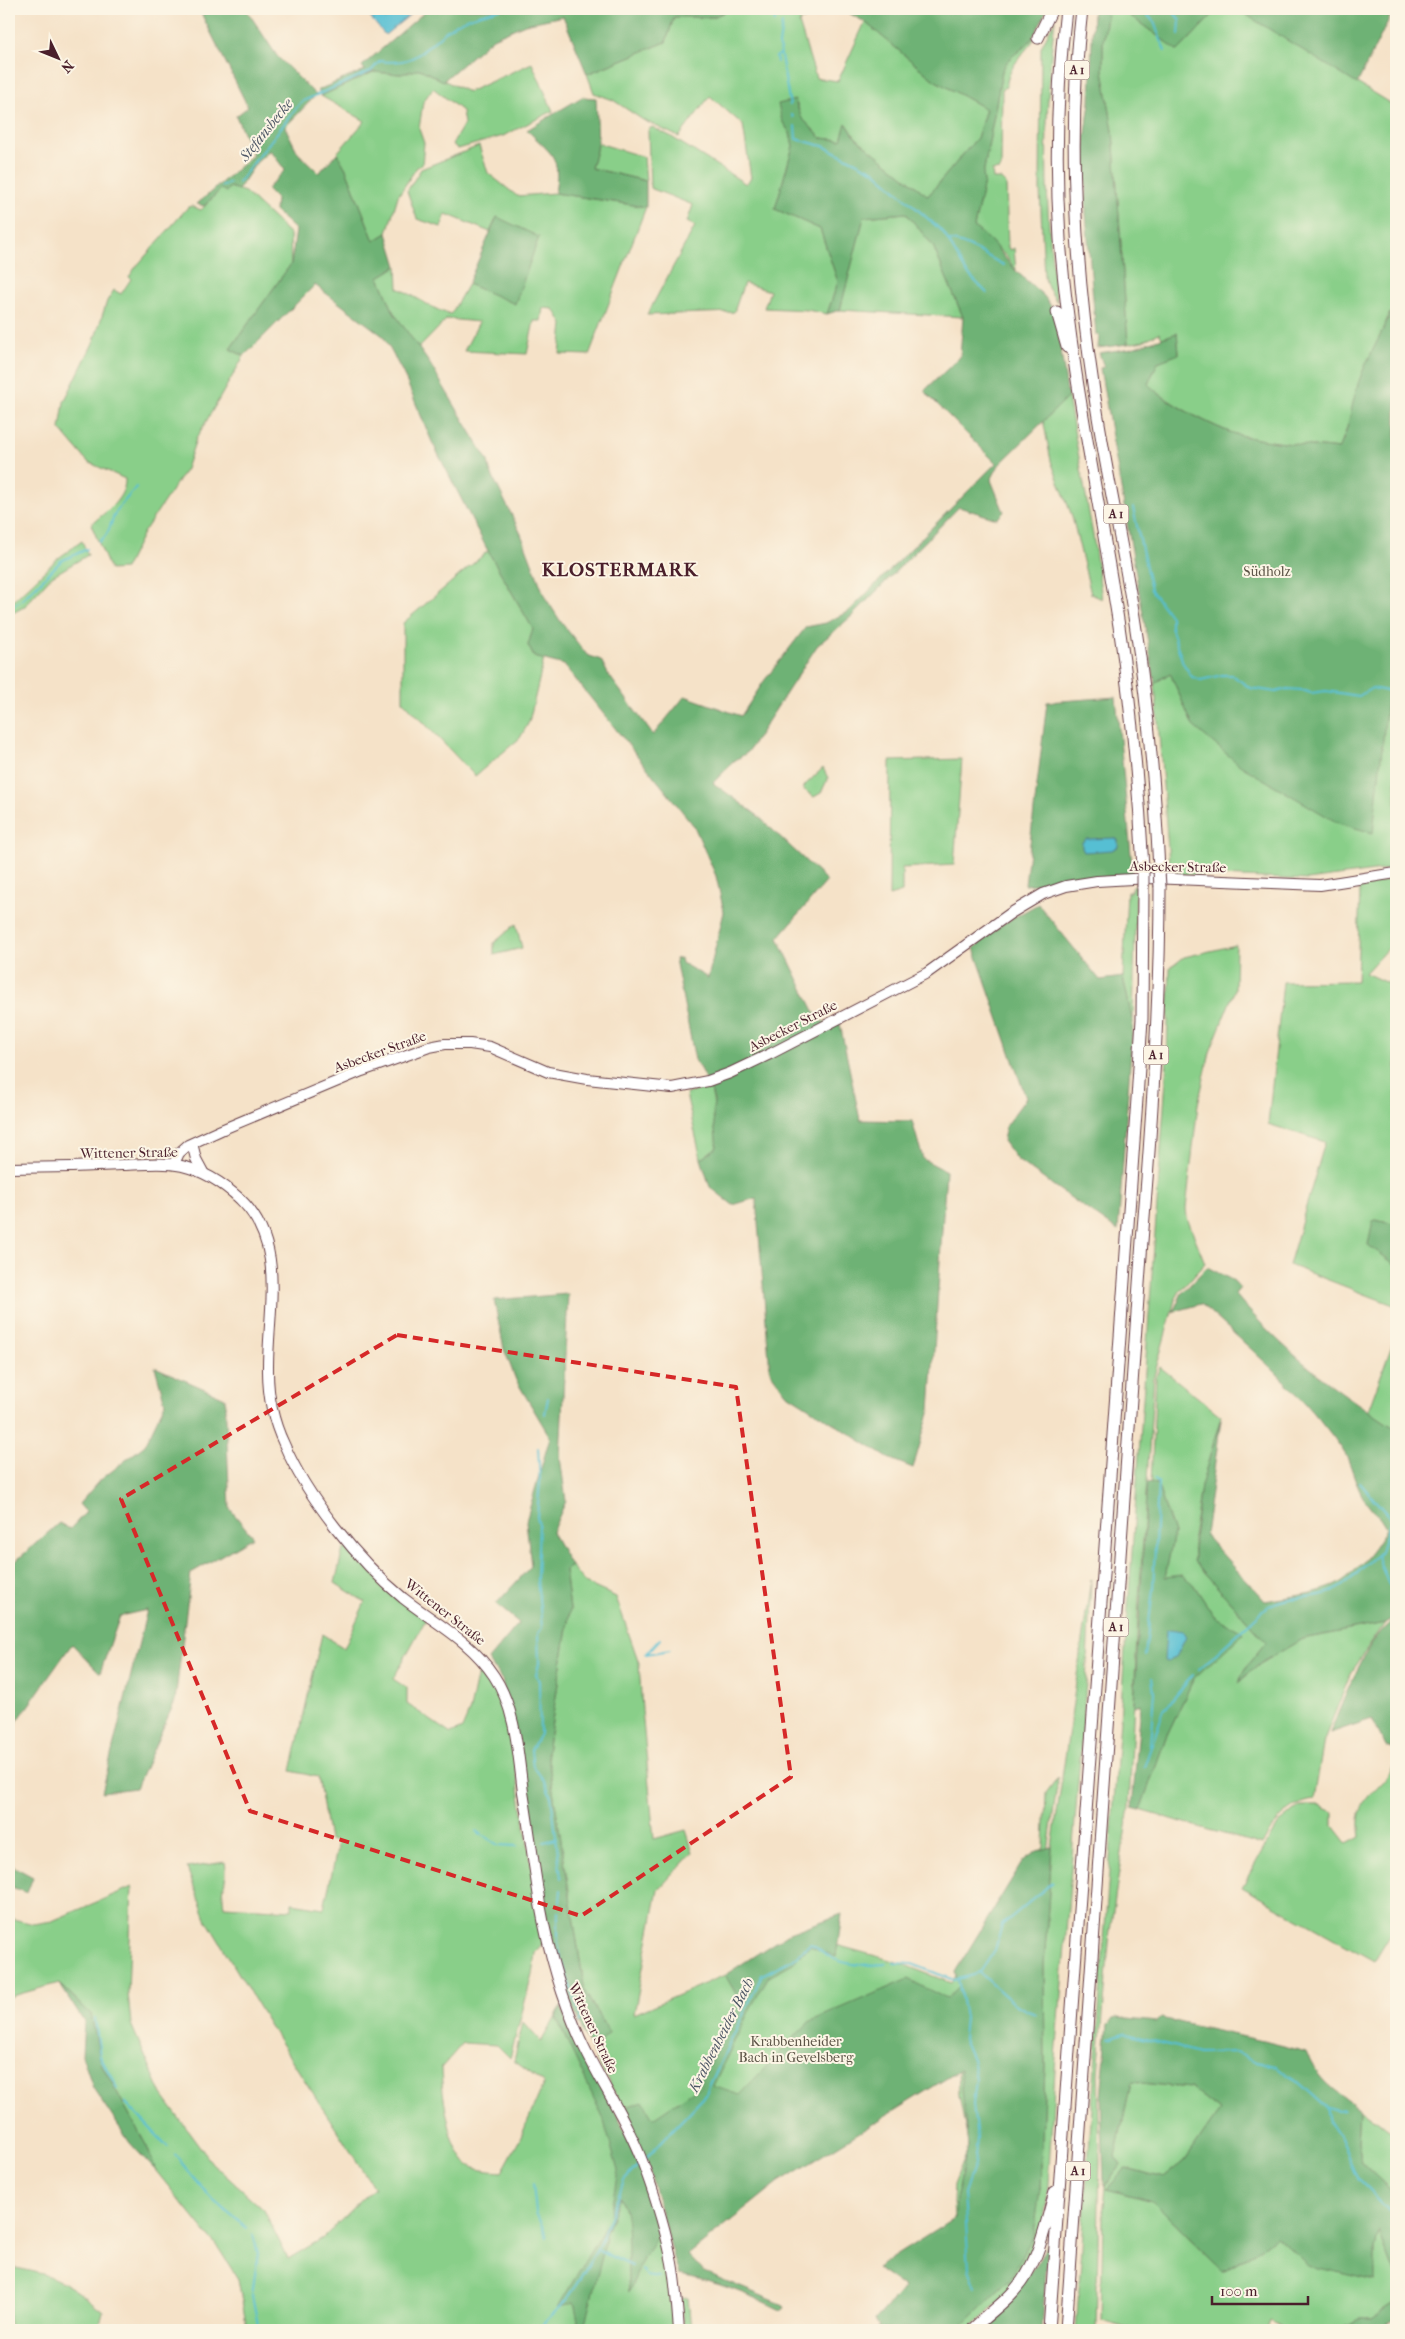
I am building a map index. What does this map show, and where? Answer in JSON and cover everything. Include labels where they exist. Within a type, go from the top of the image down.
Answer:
[{"type":"highway","points":[[1038,38],[1052,9]]},
{"type":"highway","name":"A 1","points":[[1050,2330],[1142,1019],[1143,868],[1137,776],[1128,690],[1074,364],[1060,237],[1058,150],[1060,79],[1066,9]]},
{"type":"highway","name":"A 1","points":[[1066,2330],[1158,1022],[1160,887],[1154,785],[1141,668],[1094,391],[1081,285],[1075,159],[1082,9]]},
{"type":"highway","points":[[1057,312],[1074,364]]},
{"type":"highway","points":[[972,2330],[1012,2293],[1038,2254],[1060,2174]]},
{"type":"main road","name":"Asbecker Straße","points":[[194,1145],[362,1071],[429,1047],[445,1044],[470,1044],[490,1048],[550,1072],[588,1079],[672,1088],[708,1081],[730,1073],[806,1036],[927,973],[1011,913],[1043,894],[1066,886],[1097,881],[1150,878],[1320,886],[1396,873]]},
{"type":"main road","points":[[179,1165],[194,1145]]},
{"type":"main road","points":[[194,1145],[196,1159],[203,1172]]},
{"type":"main road","name":"Wittener Straße","points":[[9,1168],[179,1165],[203,1172],[238,1197],[253,1212],[266,1239],[272,1268],[268,1354],[269,1391],[277,1428],[292,1461],[339,1530],[373,1570],[406,1600],[474,1651],[496,1679],[503,1693],[516,1742],[540,1904],[556,1981],[585,2048],[630,2133],[645,2168],[672,2262],[679,2330]]},
{"type":"highlighted area","points":[[397,1335],[736,1387],[791,1777],[581,1916],[250,1811],[121,1499]]},
{"type":"green space","points":[[199,9],[246,9],[277,56],[316,95],[285,127],[298,153],[319,173],[337,153],[346,169],[374,241],[387,233],[397,266],[379,277],[394,313],[430,364],[488,461],[490,471],[521,534],[545,597],[561,622],[587,655],[601,660],[608,674],[653,735],[685,696],[741,716],[764,681],[806,627],[826,623],[849,611],[996,463],[924,391],[960,357],[963,317],[933,246],[906,213],[864,217],[840,310],[827,314],[838,282],[820,229],[775,209],[793,146],[790,133],[782,121],[778,104],[795,100],[801,117],[821,138],[841,140],[846,123],[856,138],[928,196],[977,138],[986,109],[934,80],[865,22],[845,11],[818,11],[803,20],[793,9],[1047,9],[1030,41],[1011,57],[1002,71],[983,175],[984,182],[974,227],[991,241],[1016,271],[1044,296],[1055,312],[1068,397],[999,465],[991,480],[1004,512],[997,519],[959,507],[853,615],[817,646],[748,752],[734,761],[713,783],[757,815],[827,881],[778,938],[819,1021],[840,1024],[860,1120],[912,1121],[923,1159],[946,1171],[930,1410],[913,1468],[888,1458],[786,1393],[770,1371],[756,1198],[733,1205],[710,1187],[701,1159],[717,1147],[713,1116],[714,1101],[710,1087],[695,1060],[675,959],[681,958],[682,963],[708,978],[724,912],[716,876],[694,826],[564,665],[534,657],[528,645],[533,629],[488,551],[432,442],[403,373],[383,336],[315,285],[244,356],[230,349],[291,264],[296,230],[275,211],[276,199],[267,189],[285,170],[270,150],[256,163],[238,190],[230,187],[226,192],[221,189],[204,206],[197,204],[253,155],[236,116],[248,107]]},
{"type":"green space","points":[[428,9],[731,9],[713,17],[674,17],[666,42],[587,74],[563,16],[525,24],[493,38],[443,81],[420,69],[401,74],[373,72],[321,96],[318,90],[365,70],[362,66]]},
{"type":"green space","points":[[731,9],[790,9],[801,21],[799,23],[816,78],[838,81],[865,22],[934,80],[986,109],[977,138],[928,196],[856,138],[847,124],[841,140],[821,138],[801,117],[797,104],[782,121],[790,133],[793,146],[775,209],[820,229],[838,282],[827,314],[807,310],[764,308],[770,291],[744,283],[734,312],[647,315],[695,226],[687,222],[693,205],[650,188],[648,130],[652,127],[670,136],[746,184],[751,178],[743,125],[710,96],[679,137],[643,120],[613,100],[594,93],[587,74],[666,42],[674,17],[713,17]]},
{"type":"green space","points":[[1093,9],[1108,9],[1103,42],[1103,70],[1113,131],[1128,344],[1098,348],[1099,335],[1096,335],[1086,214],[1085,140],[1090,102]]},
{"type":"green space","points":[[1108,9],[1121,9],[1178,51],[1218,9],[1237,9],[1396,107],[1396,311],[1389,314],[1339,449],[1263,440],[1229,432],[1204,421],[1178,406],[1148,384],[1158,362],[1179,353],[1177,333],[1162,338],[1159,333],[1143,341],[1128,344],[1113,131],[1103,70],[1103,42]]},
{"type":"green space","points":[[1121,9],[1218,9],[1178,51]]},
{"type":"green space","points":[[1237,9],[1394,9],[1357,84]]},
{"type":"green space","points":[[1055,20],[1048,90],[1047,197],[1057,302],[1048,288],[1044,276],[1040,190],[1041,47]]},
{"type":"green space","points":[[1034,36],[1033,41],[1010,73],[1006,87],[1002,89],[1001,167],[1000,170],[992,171],[993,179],[1001,179],[1006,184],[1008,248],[1011,250],[1014,248],[1016,271],[1006,256],[974,227],[984,182],[983,175],[1002,71],[1010,56]]},
{"type":"green space","points":[[532,63],[553,111],[503,136],[458,149],[452,144],[464,124],[462,111],[433,88],[423,102],[419,129],[424,143],[422,165],[417,167],[398,196],[387,233],[374,241],[346,169],[337,153],[365,121],[321,96],[373,72],[401,74],[420,69],[468,92]]},
{"type":"green space","points":[[582,97],[596,98],[598,143],[591,168],[646,181],[646,207],[555,193],[557,171],[553,157],[527,130]]},
{"type":"green space","points":[[598,143],[644,157],[646,181],[591,168]]},
{"type":"green space","points":[[479,146],[488,173],[517,196],[555,193],[646,207],[589,355],[560,354],[563,324],[554,309],[543,308],[541,321],[534,321],[527,354],[464,351],[479,322],[447,319],[418,349],[394,313],[379,277],[397,266],[398,288],[446,313],[451,314],[468,284],[515,303],[497,217],[490,232],[446,214],[441,227],[417,219],[407,191],[421,169]]},
{"type":"green space","points":[[230,187],[245,192],[290,234],[291,264],[230,349],[244,356],[196,439],[186,469],[143,533],[125,569],[110,570],[91,524],[118,499],[125,479],[88,462],[60,429],[64,402],[94,341],[107,301],[114,290],[121,294],[131,279],[129,277],[135,268],[188,207],[192,206],[201,210],[221,189]]},
{"type":"green space","points":[[906,213],[933,246],[963,317],[840,310],[864,217]]},
{"type":"green space","points":[[497,217],[539,237],[515,304],[468,284]]},
{"type":"green space","name":"Südholz","points":[[1396,311],[1396,697],[1388,692],[1373,833],[1338,823],[1241,766],[1193,726],[1170,673],[1155,683],[1100,368],[1104,367],[1099,353],[1132,348],[1177,333],[1179,354],[1158,362],[1148,384],[1155,391],[1204,421],[1229,432],[1276,442],[1339,449],[1346,432],[1362,372],[1390,313]]},
{"type":"green space","points":[[1068,397],[1093,535],[1102,599],[1091,594],[1072,516],[1051,461],[1043,419]]},
{"type":"green space","name":"Südholz","points":[[1396,449],[1396,868],[1308,880],[1175,874],[1169,862],[1155,683],[1170,673],[1193,726],[1258,451]]},
{"type":"green space","points":[[82,541],[88,555],[52,576],[24,607],[9,615],[9,605],[57,559]]},
{"type":"green space","points":[[488,551],[533,629],[528,645],[534,657],[544,659],[529,722],[520,738],[475,776],[403,701],[403,623]]},
{"type":"green space","points":[[1116,697],[1133,875],[1025,885],[1047,702]]},
{"type":"green space","points":[[962,759],[954,865],[902,868],[902,892],[889,896],[890,761]]},
{"type":"green space","points":[[823,768],[828,778],[821,793],[814,797],[802,788]]},
{"type":"green space","points":[[1396,879],[1396,939],[1365,973],[1396,987],[1396,1225],[1376,1220],[1368,1244],[1396,1265],[1396,1306],[1289,1265],[1325,1142],[1268,1124],[1283,982],[1357,981],[1360,886]]},
{"type":"green space","points":[[1134,885],[1136,886],[1133,1023],[1123,977],[1127,892],[1130,892]]},
{"type":"green space","points":[[1038,904],[1100,980],[1123,977],[1133,1023],[1118,1231],[1017,1160],[1003,1141],[1006,1125],[1026,1098],[974,948],[1004,923]]},
{"type":"green space","points":[[516,924],[522,948],[494,955],[494,943]]},
{"type":"green space","points":[[1236,945],[1235,989],[1210,1052],[1198,1104],[1186,1208],[1187,1218],[1205,1263],[1180,1291],[1175,1300],[1154,1376],[1138,1614],[1129,1807],[1110,1931],[1098,2074],[1100,2160],[1096,2330],[1076,2330],[1166,1079],[1170,968],[1184,957]]},
{"type":"green space","points":[[710,1087],[717,1147],[701,1159],[686,1094]]},
{"type":"green space","points":[[1373,1221],[1396,1225],[1396,1265],[1368,1245]]},
{"type":"green space","points":[[1207,1267],[1234,1281],[1240,1288],[1235,1294],[1253,1315],[1291,1352],[1330,1384],[1396,1429],[1396,1616],[1385,1623],[1302,1639],[1260,1664],[1238,1683],[1249,1663],[1266,1642],[1194,1561],[1194,1538],[1201,1486],[1221,1419],[1205,1535],[1265,1601],[1315,1592],[1339,1583],[1363,1562],[1377,1544],[1386,1528],[1363,1497],[1342,1449],[1311,1409],[1293,1390],[1201,1304],[1173,1312],[1182,1293]]},
{"type":"green space","points":[[568,1294],[560,1457],[566,1501],[552,1532],[571,1566],[565,1570],[570,1609],[547,1752],[585,1992],[609,2033],[592,2052],[561,1983],[551,1945],[502,1680],[488,1660],[519,1623],[496,1604],[531,1566],[526,1521],[550,1437],[516,1380],[504,1349],[494,1300]]},
{"type":"green space","points":[[1396,1334],[1396,1429],[1368,1411]]},
{"type":"green space","points":[[155,1367],[225,1398],[230,1509],[253,1537],[191,1573],[175,1701],[136,1788],[102,1792],[147,1610],[120,1616],[100,1673],[72,1644],[9,1733],[9,1567],[59,1523],[70,1529],[86,1512],[79,1504],[98,1482],[145,1445],[165,1403]]},
{"type":"green space","points":[[1160,1367],[1221,1416],[1201,1487],[1193,1538],[1194,1561],[1266,1642],[1249,1663],[1239,1682],[1260,1664],[1302,1639],[1385,1623],[1351,1673],[1324,1740],[1314,1800],[1289,1810],[1277,1822],[1262,1845],[1140,1810],[1166,1737],[1194,1678],[1214,1616],[1193,1584],[1165,1577],[1174,1533],[1157,1484],[1151,1483],[1156,1376]]},
{"type":"green space","points":[[1147,1482],[1157,1484],[1174,1533],[1165,1577],[1182,1575],[1193,1584],[1214,1616],[1244,1633],[1194,1678],[1166,1737],[1140,1810],[1132,1808],[1141,1704],[1134,1706]]},
{"type":"green space","points":[[347,1547],[426,1619],[393,1679],[407,1688],[407,1704],[451,1734],[462,1729],[470,1710],[480,1663],[501,1697],[508,1720],[544,1943],[535,1953],[532,1975],[510,2058],[497,2045],[463,2043],[441,2068],[445,2104],[451,2131],[459,2154],[468,2165],[482,2170],[502,2172],[520,2139],[544,2083],[514,2061],[523,2022],[541,2042],[561,2007],[652,2204],[670,2279],[676,2330],[244,2330],[247,2329],[238,2279],[219,2249],[156,2171],[147,2147],[101,2063],[91,2014],[59,1983],[9,1997],[9,1918],[34,1924],[52,1921],[132,1887],[128,1993],[131,2024],[162,2095],[212,2163],[264,2210],[288,2259],[323,2238],[374,2188],[273,2031],[206,1919],[187,1868],[225,1862],[224,1906],[292,1910],[292,1903],[324,1908],[337,1850],[336,1841],[329,1840],[318,1777],[291,1771],[322,1634],[344,1648],[365,1602],[335,1583],[343,1549]]},
{"type":"green space","points":[[571,1566],[585,1583],[616,1597],[639,1663],[654,1839],[686,1830],[693,1852],[658,1890],[634,2014],[725,1975],[726,1978],[807,1937],[894,1961],[951,1983],[1044,1847],[1046,1793],[1058,1777],[1044,1882],[1040,2190],[1045,2066],[1044,1966],[1052,1847],[1091,1579],[1086,1683],[1055,2070],[1047,2202],[1041,2233],[1017,2284],[970,2330],[958,2330],[962,2324],[953,2203],[954,2185],[967,2152],[968,2142],[959,2095],[958,2068],[653,2118],[642,2102],[623,2108],[592,2052],[609,2033],[585,1992],[547,1752],[570,1609],[565,1570]]},
{"type":"green space","points":[[1396,1619],[1396,1750],[1386,1747],[1372,1719],[1330,1733],[1357,1670],[1366,1654],[1386,1627]]},
{"type":"green space","points":[[1396,1761],[1396,1925],[1374,1961],[1242,1887],[1278,1824],[1300,1806],[1319,1806],[1333,1812],[1333,1826],[1347,1844],[1360,1837],[1359,1822],[1364,1802],[1383,1781]]},
{"type":"green space","name":"Krabbenheider Bach in Gevelsberg","points":[[1052,1847],[1044,1966],[1045,2066],[1040,2190],[1034,2234],[1010,2279],[958,2330],[875,2330],[879,2328],[875,2320],[904,2288],[876,2268],[955,2218],[956,2200],[968,2146],[960,2070],[779,2182],[688,2255],[704,2272],[784,2305],[785,2307],[781,2310],[731,2289],[679,2275],[648,2166],[623,2108],[643,2101],[653,2118],[699,2087],[739,1999],[725,1975],[789,1933],[842,1914],[836,1957],[810,1946],[793,1963],[769,1976],[751,2007],[713,2086],[739,2095],[809,2022],[908,1979],[947,1999],[959,1986],[955,1972],[1023,1861],[1037,1851]]},
{"type":"green space","points":[[9,1864],[33,1877],[27,1893],[9,1886]]},
{"type":"green space","points":[[59,1983],[91,2014],[101,2063],[147,2147],[156,2171],[130,2143],[93,2088],[82,2055],[84,2022]]},
{"type":"green space","points":[[561,2007],[626,2133],[647,2190],[659,2234],[644,2257],[629,2292],[628,2231],[620,2196],[605,2235],[603,2253],[583,2330],[575,2330],[578,2320],[574,2302],[558,2307],[609,2220],[618,2171],[603,2118],[556,2017]]},
{"type":"green space","points":[[1162,2018],[1306,2052],[1322,2079],[1360,2109],[1358,2142],[1362,2162],[1396,2194],[1396,2276],[1379,2232],[1375,2248],[1375,2281],[1309,2266],[1276,2236],[1254,2253],[1223,2271],[1152,2201],[1107,2189],[1126,2168],[1164,2178],[1185,2161],[1219,2111],[1190,2088],[1131,2082],[1115,2157],[1121,2164],[1106,2186],[1104,2183],[1101,2097],[1108,2024],[1113,2019],[1156,2022]]},
{"type":"green space","points":[[1131,2082],[1190,2088],[1219,2111],[1185,2161],[1164,2178],[1127,2168],[1107,2189],[1152,2201],[1223,2271],[1254,2253],[1276,2236],[1374,2280],[1375,2248],[1379,2231],[1396,2276],[1396,2303],[1372,2319],[1359,2319],[1338,2330],[1286,2330],[1270,2321],[1267,2330],[1136,2330],[1101,2320],[1103,2216],[1106,2186],[1121,2164],[1115,2157]]},
{"type":"green space","points":[[1360,2109],[1396,2135],[1396,2194],[1362,2162],[1358,2142]]},
{"type":"green space","points":[[1048,2241],[1042,2330],[978,2330],[1037,2264]]},
{"type":"green space","points":[[9,2267],[49,2276],[79,2293],[103,2311],[99,2330],[9,2330]]},
{"type":"green space","points":[[688,2297],[691,2330],[683,2330],[681,2298]]},
{"type":"green space","points":[[1396,2303],[1396,2319],[1373,2330],[1338,2330],[1359,2319],[1372,2319]]},
{"type":"water","points":[[398,9],[417,9],[385,35],[369,16],[377,10],[385,19]]},
{"type":"water","points":[[1115,838],[1118,840],[1118,847],[1112,850],[1084,852],[1082,848],[1082,842],[1086,839]]},
{"type":"water","points":[[1170,1629],[1183,1631],[1186,1637],[1176,1657],[1168,1662],[1164,1661],[1166,1631]]},
{"type":"waterway","name":"Stefansbecke","points":[[238,183],[301,102],[371,71],[380,61],[394,62],[415,57],[461,21],[500,9]]},
{"type":"waterway","points":[[773,9],[775,22]]},
{"type":"waterway","points":[[1142,9],[1154,22],[1165,51]]},
{"type":"waterway","points":[[1171,9],[1180,20],[1179,35]]},
{"type":"waterway","points":[[782,24],[779,45],[790,105]]},
{"type":"waterway","points":[[777,62],[776,57],[780,54]]},
{"type":"waterway","points":[[795,126],[796,139],[823,146],[874,171],[943,232],[967,273],[987,293]]},
{"type":"waterway","name":"Stefansbecke","points":[[222,186],[230,183]]},
{"type":"waterway","points":[[950,241],[971,247],[1004,265]]},
{"type":"waterway","points":[[99,542],[107,533],[118,509],[136,487]]},
{"type":"waterway","points":[[1133,508],[1151,590],[1171,617],[1171,627],[1183,663],[1192,677],[1201,680],[1222,675],[1232,675],[1250,688],[1276,692],[1287,689],[1311,693],[1326,691],[1359,696],[1372,688],[1396,693]]},
{"type":"waterway","points":[[9,608],[22,600],[61,561],[87,549]]},
{"type":"waterway","points":[[545,1414],[548,1398]]},
{"type":"waterway","points":[[538,1448],[540,1481],[537,1517],[539,1524],[537,1579],[542,1628],[538,1633],[539,1663],[536,1675],[539,1681],[540,1734],[531,1750],[533,1766],[545,1782],[551,1796],[561,1878]]},
{"type":"waterway","points":[[1145,1656],[1153,1589],[1158,1482],[1155,1479]]},
{"type":"waterway","points":[[1360,1483],[1391,1519],[1381,1551],[1377,1555]]},
{"type":"waterway","name":"Krabbenheider Bach","points":[[1199,1669],[1267,1607],[1274,1603],[1315,1596],[1338,1589],[1377,1555],[1388,1583],[1390,1586],[1396,1586]]},
{"type":"waterway","points":[[646,1654],[660,1639]]},
{"type":"waterway","points":[[646,1654],[670,1650]]},
{"type":"waterway","name":"Krabbenheider Bach","points":[[1144,1767],[1164,1710],[1193,1675]]},
{"type":"waterway","points":[[1150,1745],[1154,1692],[1152,1678]]},
{"type":"waterway","points":[[476,1831],[498,1845],[517,1846]]},
{"type":"waterway","points":[[544,1842],[556,1839]]},
{"type":"waterway","name":"Krabbenheider Bach","points":[[894,1963],[912,1964],[954,1980],[974,1975],[981,1971],[995,1950],[1002,1925],[1053,1882]]},
{"type":"waterway","points":[[560,1902],[561,1890]]},
{"type":"waterway","points":[[558,1912],[558,1943],[561,1958],[581,2018],[579,2023]]},
{"type":"waterway","name":"Krabbenheider Bach","points":[[644,2160],[704,2097],[762,1975],[793,1959],[810,1944],[841,1962],[871,1965],[886,1964]]},
{"type":"waterway","points":[[979,1972],[1012,2002],[1036,2014]]},
{"type":"waterway","points":[[958,1979],[965,2017],[963,2039],[972,2059],[976,2079],[973,2105],[977,2139],[974,2164],[964,2193],[969,2269],[976,2287]]},
{"type":"waterway","points":[[95,2018],[100,2056],[117,2088]]},
{"type":"waterway","points":[[1110,2038],[1124,2033],[1199,2053],[1237,2052],[1255,2062],[1276,2066],[1296,2080],[1326,2107],[1329,2122],[1340,2139],[1358,2179],[1395,2216]]},
{"type":"waterway","points":[[125,2102],[168,2147]]},
{"type":"waterway","points":[[1327,2108],[1338,2111],[1344,2110]]},
{"type":"waterway","points":[[175,2155],[209,2196],[247,2228]]},
{"type":"waterway","name":"Krabbenheider Bach","points":[[537,2330],[567,2300],[597,2250],[624,2181],[639,2164]]},
{"type":"waterway","points":[[533,2184],[536,2213],[547,2237]]},
{"type":"waterway","points":[[253,2235],[258,2253],[252,2295],[259,2330]]},
{"type":"waterway","points":[[597,2250],[632,2266]]},
{"type":"waterway","points":[[642,2270],[647,2275],[659,2277]]},
{"type":"district","name":"KLOSTERMARK","points":[[620,570]]}]
